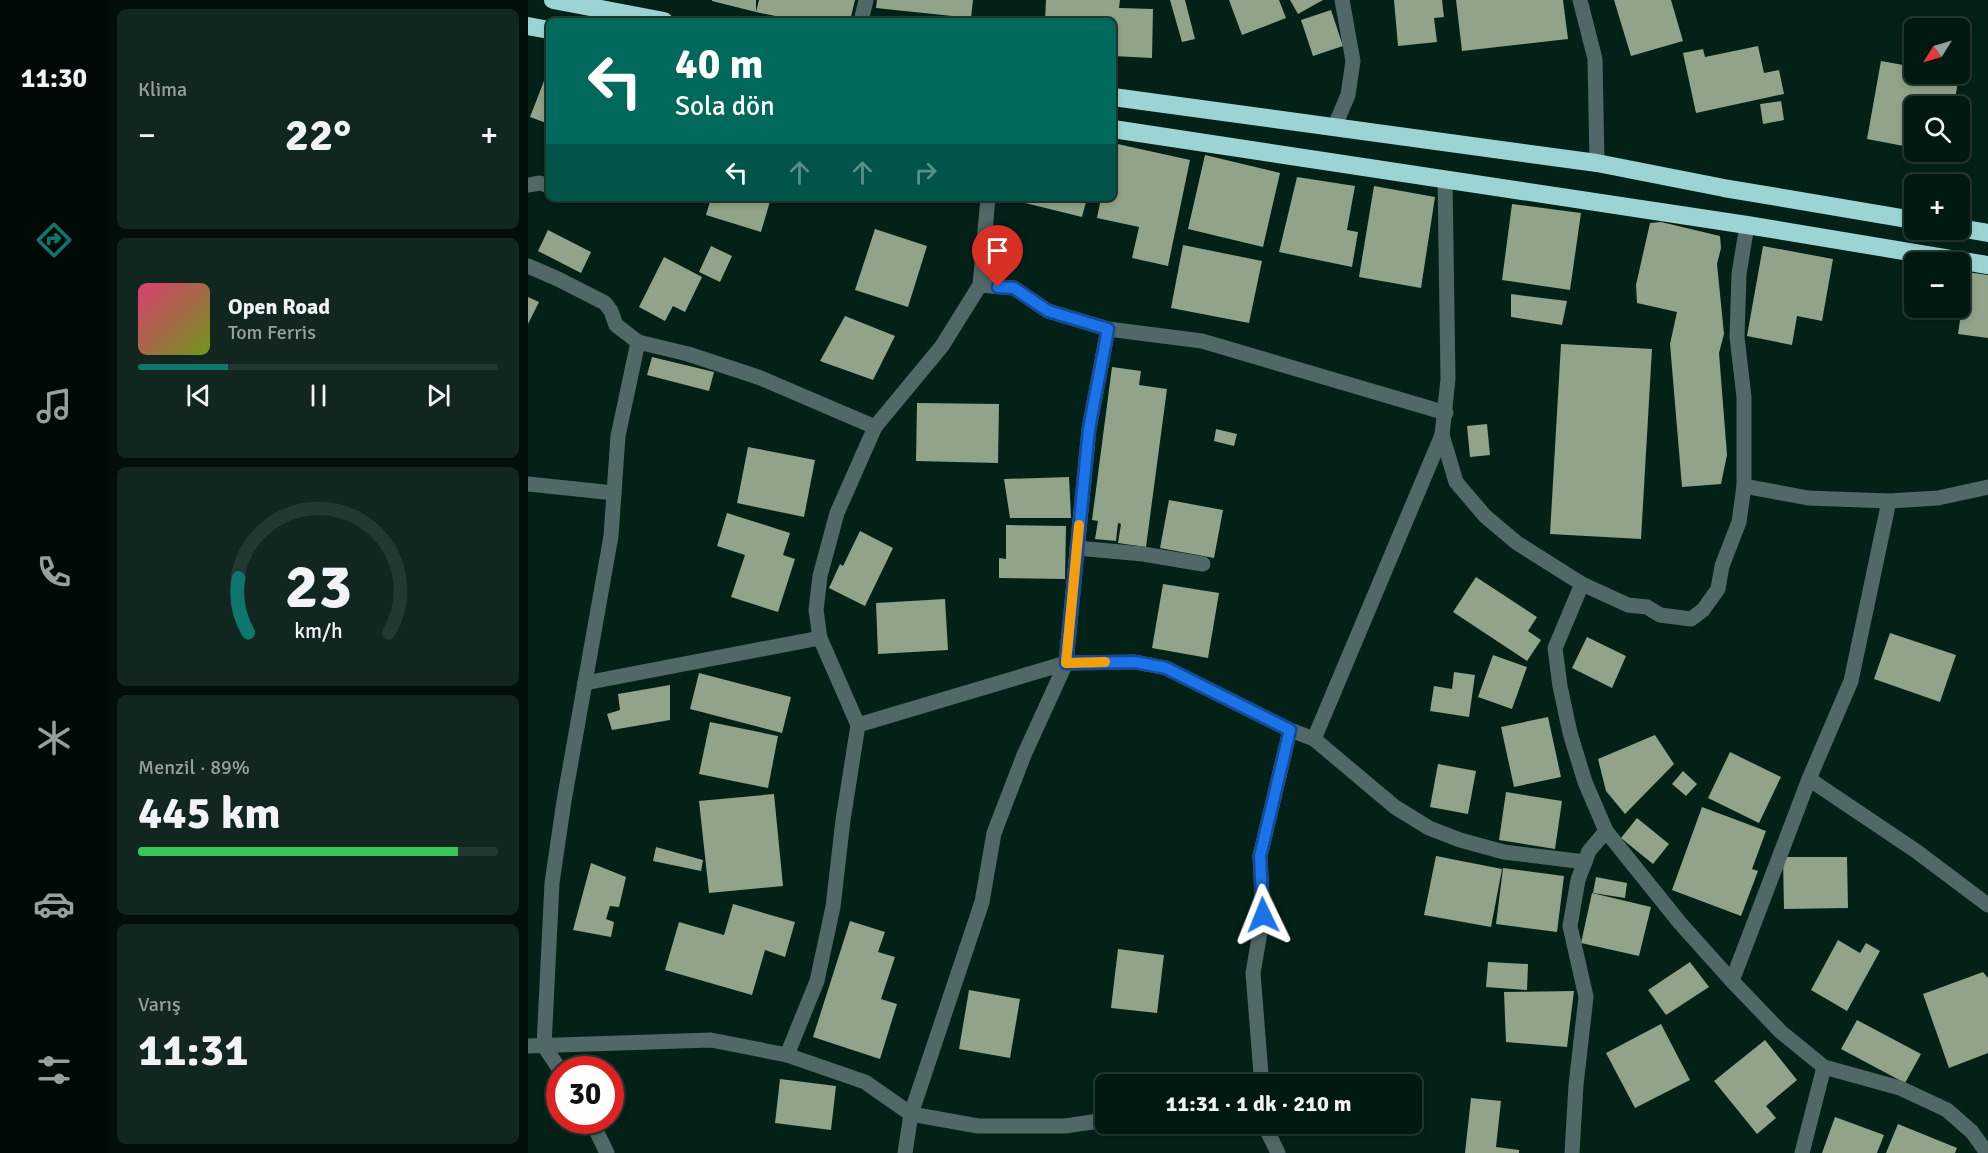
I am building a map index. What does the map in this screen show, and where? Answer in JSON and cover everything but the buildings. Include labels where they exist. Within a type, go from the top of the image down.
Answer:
[{"type":"highway","points":[[553,0],[648,18]]},
{"type":"highway","points":[[528,26],[546,29]]},
{"type":"highway","points":[[1116,97],[1597,162],[1724,188],[1904,218]]},
{"type":"highway","points":[[1116,129],[1747,225],[1988,266]]},
{"type":"highway","points":[[1970,230],[1988,233]]},
{"type":"street","points":[[862,18],[866,0]]},
{"type":"street","points":[[1334,128],[1348,95],[1353,61],[1342,0]]},
{"type":"street","points":[[1580,0],[1595,59],[1597,162]]},
{"type":"street","points":[[1314,739],[1442,435],[1448,379],[1445,178]]},
{"type":"street","points":[[528,185],[540,183],[546,185]]},
{"type":"street","points":[[788,1055],[818,981],[833,907],[843,820],[858,725],[820,639],[816,610],[820,576],[837,513],[875,427],[942,346],[980,285],[988,201]]},
{"type":"street","points":[[1442,435],[1456,482],[1485,516],[1517,543],[1582,584],[1629,605],[1647,607],[1660,615],[1691,619],[1703,610],[1718,589],[1722,566],[1739,522],[1744,486],[1744,397],[1737,338],[1739,274],[1747,225]]},
{"type":"street","points":[[528,266],[605,303],[616,325],[638,342],[688,354],[758,376],[875,427]]},
{"type":"street","points":[[980,285],[1014,288],[1048,311],[1108,329],[1202,341],[1446,413]]},
{"type":"street","points":[[905,1153],[911,1114],[982,902],[994,834],[1024,755],[1066,663],[1089,429],[1108,329]]},
{"type":"street","points":[[638,342],[618,436],[610,536],[552,883],[536,1046],[711,1040],[788,1055],[865,1082],[911,1114],[978,1126],[1065,1125],[1095,1121]]},
{"type":"street","points":[[528,484],[614,493]]},
{"type":"street","points":[[1744,486],[1808,498],[1889,501],[1938,498],[1988,487]]},
{"type":"street","points":[[1732,981],[1809,779],[1851,681],[1889,501]]},
{"type":"street","points":[[1077,548],[1143,554],[1203,564]]},
{"type":"street","points":[[1582,584],[1555,648],[1570,733],[1585,782],[1606,831],[1680,923],[1781,1032],[1824,1067],[1900,1088],[1947,1110],[1972,1132],[1987,1153]]},
{"type":"street","points":[[585,683],[820,639]]},
{"type":"street","points":[[858,725],[1066,663],[1135,662],[1166,668],[1290,730],[1314,739],[1395,807],[1429,828],[1460,840],[1504,852],[1585,862]]},
{"type":"street","points":[[1261,1074],[1253,973],[1263,915],[1260,856],[1290,730]]},
{"type":"street","points":[[1809,779],[1916,851],[1988,905]]},
{"type":"street","points":[[1572,1153],[1576,1086],[1586,997],[1570,926],[1578,880],[1589,851],[1606,831]]},
{"type":"street","points":[[1803,1153],[1824,1067]]},
{"type":"street","points":[[598,1134],[607,1153]]},
{"type":"street","points":[[1269,1134],[1278,1153]]},
{"type":"slow traffic","points":[[1079,525],[1066,663],[1105,662]]},
{"type":"route","points":[[998,287],[1014,288],[1048,311],[1108,329],[1089,429],[1066,663],[1135,662],[1166,668],[1290,730],[1260,856],[1263,915]]}]
